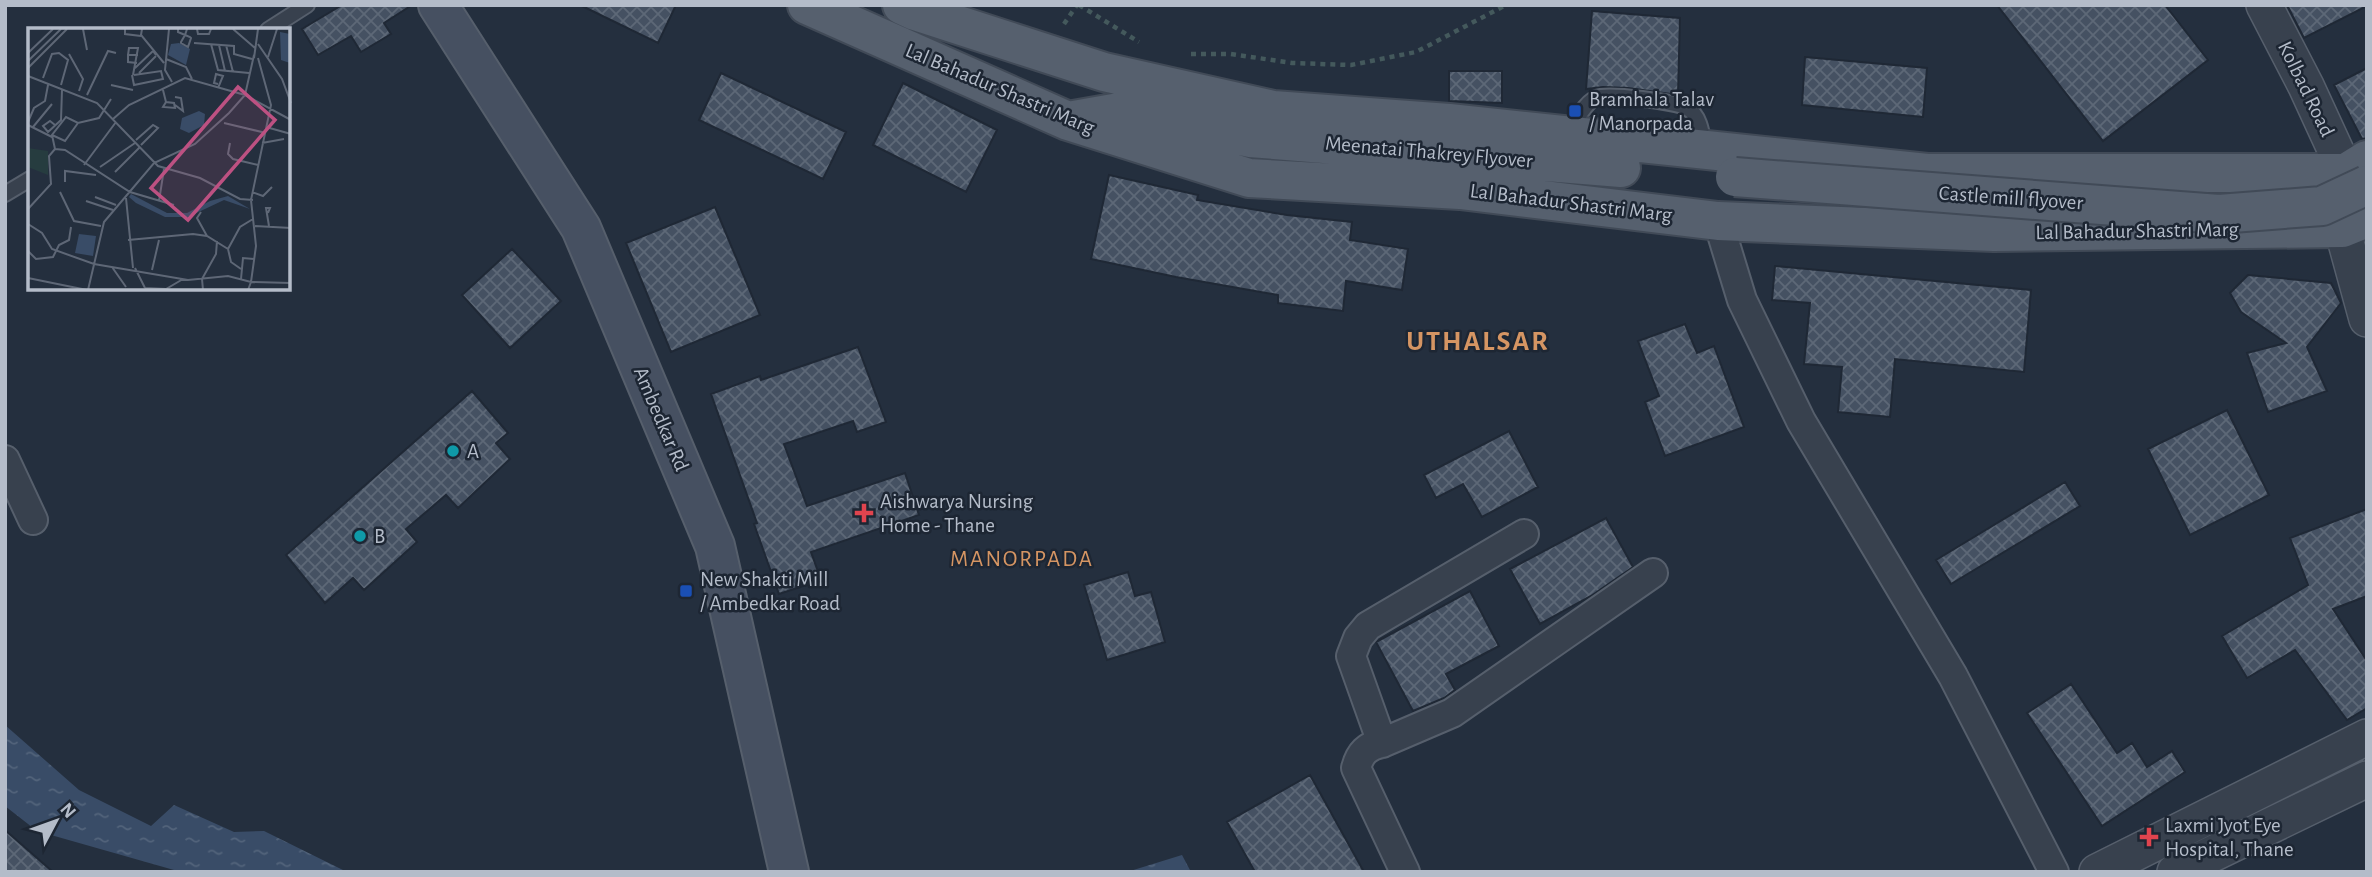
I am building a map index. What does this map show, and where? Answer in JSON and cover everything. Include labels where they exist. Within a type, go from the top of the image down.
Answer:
[{"type":"main road","name":"Ambedkar Rd","points":[[438,5],[581,228],[715,546],[789,872]]},
{"type":"main road","name":"Lal Bahadur Shastri Marg","points":[[807,5],[1068,121],[1249,178],[1461,190],[1718,221],[1994,232],[2354,223]]},
{"type":"main road","name":"Lal Bahadur Shastri Marg","points":[[902,5],[915,12],[1104,72],[1273,110],[1448,124],[1927,173],[2360,173]]},
{"type":"main road","points":[[1077,64],[1125,111]]},
{"type":"main road","name":"Meenatai Thakrey Flyover","points":[[1068,121],[1125,111],[1250,138],[1735,177]]},
{"type":"main road","name":"Castle mill flyover","points":[[1735,177],[2218,214],[2322,206],[2360,173]]},
{"type":"street","name":"Kolbad Road","points":[[2264,5],[2306,86],[2360,173]]},
{"type":"street","points":[[2360,173],[2354,223],[2367,318]]},
{"type":"street","points":[[1718,221],[1742,300],[1801,421],[1954,676],[2054,872]]},
{"type":"street","points":[[5,460],[33,520]]},
{"type":"street","points":[[1382,743],[1351,656],[1358,638],[1368,626],[1386,614],[1524,534]]},
{"type":"street","points":[[1405,872],[1356,768],[1358,758],[1370,745],[1382,743],[1452,713],[1653,573]]},
{"type":"street","points":[[2097,872],[2367,737]]},
{"type":"street","points":[[2162,839],[2177,871],[2367,779]]},
{"type":"lane","points":[[271,28],[307,5]]},
{"type":"lane","points":[[5,194],[28,180]]},
{"type":"path","points":[[1079,5],[1135,41],[1147,45]]},
{"type":"path","points":[[1184,54],[1231,54],[1292,63],[1352,65],[1416,52],[1506,5]]},
{"type":"water","points":[[5,725],[79,790],[151,826],[174,805],[234,832],[264,831],[347,872],[181,872],[37,831],[5,806]]},
{"type":"water","points":[[1182,855],[1191,872],[1127,872]]},
{"type":"building","points":[[342,5],[412,5],[384,23],[391,34],[361,52],[351,36],[318,55],[302,29]]},
{"type":"building","points":[[580,5],[676,5],[658,43]]},
{"type":"building","points":[[1997,5],[2165,5],[2208,60],[2103,141]]},
{"type":"building","points":[[2287,5],[2367,5],[2367,6],[2304,38]]},
{"type":"building","points":[[1592,11],[1680,18],[1678,95],[1628,88],[1586,89]]},
{"type":"building","points":[[1805,57],[1927,68],[1923,117],[1802,105]]},
{"type":"building","points":[[2367,68],[2367,138],[2362,139],[2334,85]]},
{"type":"building","points":[[1449,71],[1502,71],[1502,103],[1449,101]]},
{"type":"building","points":[[721,73],[846,132],[823,179],[699,120]]},
{"type":"building","points":[[903,83],[997,130],[966,192],[873,145]]},
{"type":"building","points":[[1109,175],[1198,195],[1197,200],[1287,215],[1352,222],[1350,240],[1408,249],[1402,290],[1346,281],[1343,311],[1278,303],[1278,295],[1091,259]]},
{"type":"building","points":[[715,207],[760,315],[671,352],[626,243]]},
{"type":"building","points":[[512,249],[561,301],[510,348],[462,295]]},
{"type":"building","points":[[1775,266],[2031,290],[2024,372],[1895,359],[1890,417],[1838,412],[1842,367],[1804,364],[1810,303],[1772,300]]},
{"type":"building","points":[[2248,275],[2331,283],[2341,303],[2307,347],[2327,391],[2268,412],[2247,353],[2286,343],[2241,312],[2230,293]]},
{"type":"building","points":[[1685,324],[1697,353],[1714,346],[1744,427],[1665,456],[1645,402],[1659,396],[1638,341]]},
{"type":"building","points":[[858,347],[886,422],[857,432],[853,421],[784,444],[807,506],[905,473],[919,515],[811,552],[821,580],[779,594],[711,394],[760,376],[761,380]]},
{"type":"building","points":[[472,391],[508,433],[496,443],[510,459],[458,508],[446,495],[406,529],[417,542],[364,590],[353,578],[325,603],[286,555]]},
{"type":"building","points":[[2227,410],[2269,495],[2190,535],[2148,449]]},
{"type":"building","points":[[1509,431],[1538,487],[1482,517],[1463,484],[1436,498],[1424,475]]},
{"type":"building","points":[[2065,482],[2080,506],[1951,584],[1936,560]]},
{"type":"building","points":[[2367,509],[2367,596],[2333,609],[2367,661],[2367,708],[2347,720],[2295,650],[2247,678],[2222,636],[2308,585],[2290,538]]},
{"type":"building","points":[[1606,518],[1633,567],[1591,596],[1540,624],[1510,569]]},
{"type":"building","points":[[1128,572],[1135,596],[1151,592],[1165,642],[1107,660],[1084,585]]},
{"type":"building","points":[[1470,591],[1499,646],[1446,674],[1455,690],[1444,698],[1413,711],[1376,642]]},
{"type":"building","points":[[2071,684],[2117,753],[2132,743],[2147,767],[2172,751],[2185,772],[2102,826],[2027,713]]},
{"type":"building","points":[[1310,775],[1364,872],[1255,872],[1227,822]]},
{"type":"building","points":[[5,830],[53,872],[5,872]]},
{"type":"place","name":"Bramhala Talav / Manorpada","points":[[1575,111]]},
{"type":"place","name":"A","points":[[453,451]]},
{"type":"place","name":"Aishwarya Nursing Home - Thane","points":[[864,513]]},
{"type":"place","name":"B","points":[[360,536]]},
{"type":"place","name":"New Shakti Mill / Ambedkar Road","points":[[686,591]]},
{"type":"place","name":"Laxmi Jyot Eye Hospital, Thane","points":[[2149,837]]},
{"type":"district","name":"UTHALSAR","points":[[1478,342]]},
{"type":"district","name":"MANORPADA","points":[[1022,559]]}]
